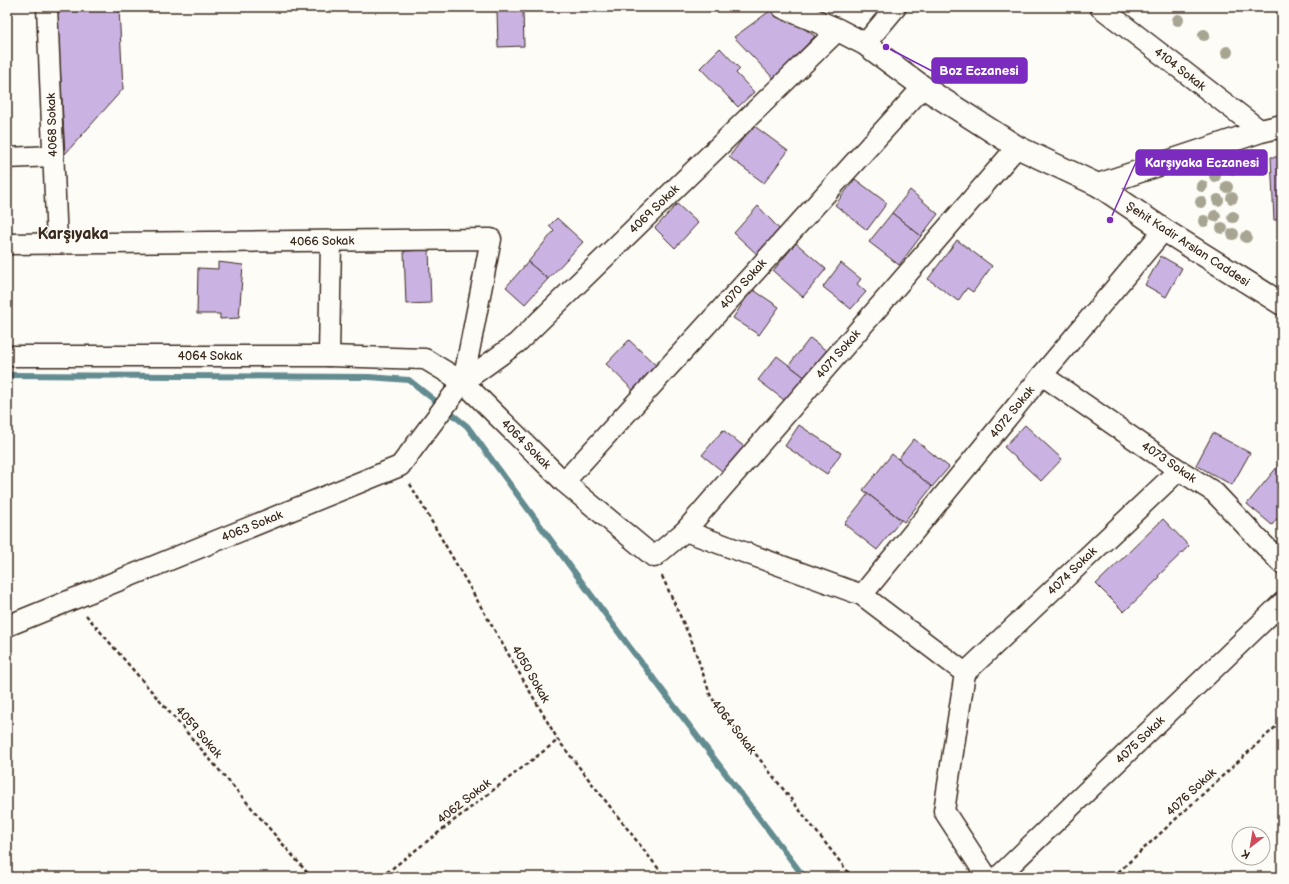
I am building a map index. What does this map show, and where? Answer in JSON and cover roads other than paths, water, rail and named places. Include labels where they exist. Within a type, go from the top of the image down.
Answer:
[{"type":"street","name":"4068 Sokak","points":[[47,7],[57,243]]},
{"type":"street","name":"Şehit Kadir Arslan Caddesi","points":[[783,7],[838,30],[865,44],[923,87],[1017,147],[1098,185],[1164,230],[1282,304]]},
{"type":"street","points":[[865,44],[896,7]]},
{"type":"street","name":"4104 Sokak","points":[[1100,7],[1261,131]]},
{"type":"street","name":"4069 Sokak","points":[[463,382],[517,343],[838,30]]},
{"type":"street","name":"4070 Sokak","points":[[564,482],[923,87]]},
{"type":"street","points":[[1098,185],[1261,131],[1282,126]]},
{"type":"street","name":"4071 Sokak","points":[[654,557],[685,531],[1017,147]]},
{"type":"street","points":[[7,158],[53,156]]},
{"type":"street","name":"4072 Sokak","points":[[862,595],[1164,230]]},
{"type":"street","name":"4066 Sokak","points":[[7,244],[491,239],[463,382]]},
{"type":"street","points":[[329,356],[330,241]]},
{"type":"street","name":"4064 Sokak","points":[[7,356],[329,356],[425,359],[463,382],[564,482],[654,557]]},
{"type":"street","name":"4073 Sokak","points":[[1042,376],[1179,470],[1214,492],[1282,564]]},
{"type":"street","name":"4063 Sokak","points":[[7,626],[400,466],[463,382]]},
{"type":"street","name":"4074 Sokak","points":[[965,673],[1179,470]]},
{"type":"street","points":[[685,531],[862,595],[965,673],[944,811],[988,877]]},
{"type":"street","name":"4075 Sokak","points":[[998,877],[1282,603]]},
{"type":"waterway","points":[[7,375],[369,377],[409,380],[467,426],[628,645],[804,877]]},
{"type":"place","name":"Boz Eczanesi","points":[[886,47]]},
{"type":"place","name":"Karşıyaka Eczanesi","points":[[1110,220]]},
{"type":"district","name":"Karşıyaka","points":[[73,233]]}]
